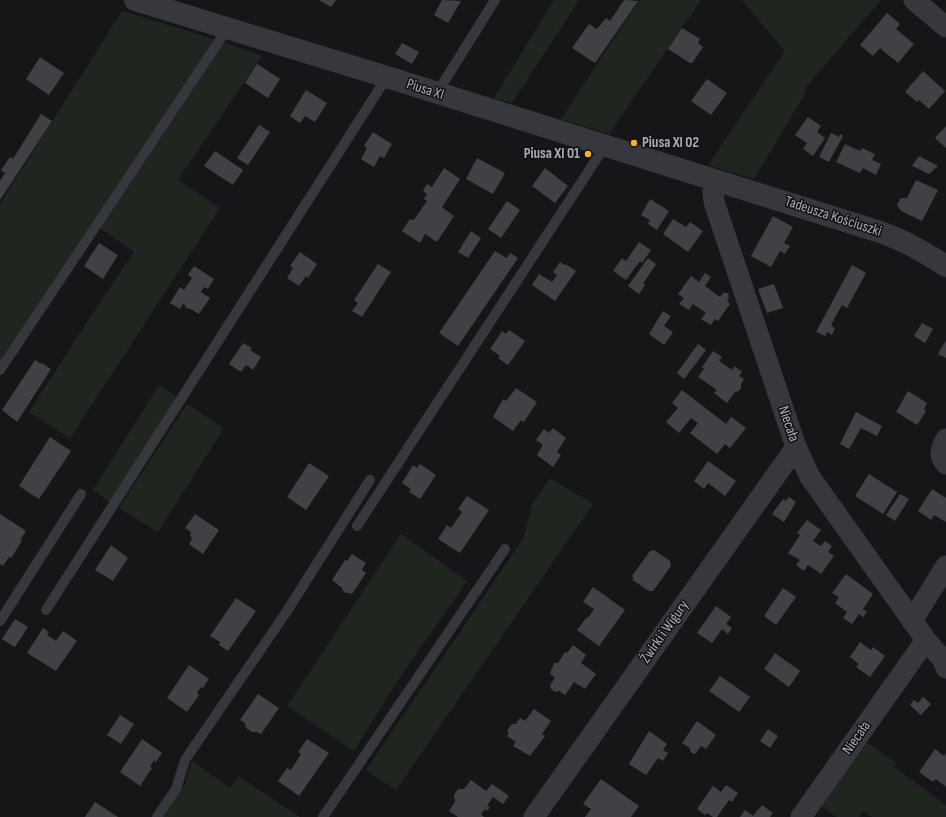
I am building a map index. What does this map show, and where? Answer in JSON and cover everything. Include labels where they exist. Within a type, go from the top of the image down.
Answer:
[{"type":"street","name":"Piusa XI","points":[[136,0],[715,180]]},
{"type":"street","points":[[914,0],[946,27]]},
{"type":"street","name":"Tadeusza Kościuszki","points":[[715,180],[895,237],[946,266]]},
{"type":"street","name":"Niecała","points":[[715,180],[713,190],[714,202],[796,447],[810,477],[912,621],[945,663]]},
{"type":"street","points":[[946,439],[940,454],[946,464]]},
{"type":"street","name":"Żwirki i Wigury","points":[[534,817],[796,447]]},
{"type":"street","points":[[912,621],[946,566]]},
{"type":"street","name":"Niecała","points":[[801,817],[926,640]]},
{"type":"lane","points":[[437,93],[495,0]]},
{"type":"lane","points":[[0,370],[227,29]]},
{"type":"lane","points":[[46,610],[387,77]]},
{"type":"lane","points":[[357,526],[605,146]]},
{"type":"lane","points":[[157,817],[176,789],[185,760],[285,614],[370,480]]},
{"type":"lane","points":[[0,621],[81,494]]},
{"type":"lane","points":[[323,817],[505,548]]},
{"type":"shaded area","points":[[554,0],[579,0],[512,103],[494,98]]},
{"type":"shaded area","points":[[639,0],[701,0],[609,134],[561,119]]},
{"type":"shaded area","points":[[742,0],[881,0],[805,88],[806,92],[754,179],[708,165],[785,51]]},
{"type":"shaded area","points":[[122,11],[214,39],[0,361],[0,204]]},
{"type":"shaded area","points":[[224,42],[262,56],[178,180],[220,208],[70,438],[29,412],[134,252],[100,228]]},
{"type":"shaded area","points":[[159,385],[177,397],[110,502],[93,490]]},
{"type":"shaded area","points":[[187,404],[224,428],[158,532],[119,508]]},
{"type":"shaded area","points":[[550,478],[593,504],[396,790],[366,770],[523,539],[532,505]]},
{"type":"shaded area","points":[[401,534],[467,581],[398,680],[354,751],[287,706]]},
{"type":"shaded area","points":[[863,740],[897,763],[894,767],[946,805],[946,817],[872,817],[864,811],[859,817],[837,817],[817,803]]},
{"type":"shaded area","points":[[192,761],[230,788],[238,776],[300,817],[163,817],[185,784]]},
{"type":"building","points":[[319,0],[336,0],[331,7]]},
{"type":"building","points":[[442,0],[461,1],[448,23],[434,15]]},
{"type":"building","points":[[624,0],[638,1],[595,63],[572,48],[589,24],[597,29],[606,18],[610,21]]},
{"type":"building","points":[[887,13],[900,24],[896,29],[914,44],[898,63],[880,48],[873,56],[860,45]]},
{"type":"building","points":[[682,28],[700,39],[698,43],[703,47],[692,63],[668,49]]},
{"type":"building","points":[[402,43],[419,52],[412,64],[395,54]]},
{"type":"building","points":[[40,57],[64,73],[49,95],[26,79]]},
{"type":"building","points":[[257,64],[280,79],[268,98],[245,83]]},
{"type":"building","points":[[923,71],[945,91],[929,109],[919,100],[917,102],[905,92]]},
{"type":"building","points":[[707,79],[727,93],[711,115],[691,101]]},
{"type":"building","points":[[306,90],[327,103],[315,122],[305,116],[300,123],[290,116]]},
{"type":"building","points":[[41,114],[52,121],[0,200],[0,181],[5,173],[1,170],[10,157],[13,159]]},
{"type":"building","points":[[808,117],[821,126],[817,132],[825,138],[813,156],[803,149],[807,143],[795,135]]},
{"type":"building","points":[[259,125],[270,132],[248,165],[237,158]]},
{"type":"building","points":[[946,126],[946,148],[935,138]]},
{"type":"building","points":[[373,132],[392,144],[384,158],[380,156],[374,167],[361,159],[367,148],[364,146]]},
{"type":"building","points":[[831,133],[839,137],[840,134],[843,136],[829,162],[819,157]]},
{"type":"building","points":[[845,144],[860,151],[862,148],[875,154],[872,160],[881,164],[876,175],[863,168],[860,173],[836,162]]},
{"type":"building","points":[[215,151],[243,170],[233,185],[204,166]]},
{"type":"building","points":[[919,156],[938,166],[929,174],[912,166]]},
{"type":"building","points":[[477,158],[505,173],[493,194],[466,179]]},
{"type":"building","points":[[444,168],[460,179],[442,207],[454,216],[437,242],[425,234],[420,243],[402,231],[410,219],[413,220],[416,217],[427,201],[424,199],[427,194],[423,191],[427,184],[432,187]]},
{"type":"building","points":[[545,168],[568,186],[555,203],[532,186]]},
{"type":"building","points":[[916,180],[938,190],[922,221],[901,211],[897,205],[901,198],[907,198]]},
{"type":"building","points":[[650,199],[669,211],[657,230],[648,224],[650,220],[641,215]]},
{"type":"building","points":[[507,201],[520,210],[501,238],[488,229]]},
{"type":"building","points":[[773,216],[793,227],[784,243],[790,246],[785,254],[780,251],[771,267],[751,256]]},
{"type":"building","points":[[673,219],[686,227],[690,222],[703,231],[688,252],[663,234]]},
{"type":"building","points":[[471,231],[481,238],[468,258],[458,252]]},
{"type":"building","points":[[639,242],[651,250],[642,263],[640,261],[626,280],[613,271],[622,258],[626,261]]},
{"type":"building","points":[[99,243],[118,255],[103,279],[84,266]]},
{"type":"building","points":[[495,251],[507,258],[510,253],[518,258],[458,346],[439,333]]},
{"type":"building","points":[[300,252],[317,264],[308,278],[306,276],[299,286],[287,278],[293,268],[290,266]]},
{"type":"building","points":[[648,258],[656,264],[643,284],[645,285],[639,294],[628,286]]},
{"type":"building","points":[[560,262],[576,271],[555,301],[532,285],[539,274],[552,282],[557,275],[553,272]]},
{"type":"building","points":[[378,264],[391,272],[362,317],[352,311],[358,303],[354,300]]},
{"type":"building","points":[[852,265],[866,273],[847,308],[842,305],[835,317],[831,326],[835,328],[832,335],[827,332],[825,336],[816,332]]},
{"type":"building","points":[[194,266],[214,279],[208,289],[204,287],[201,292],[210,298],[199,314],[189,308],[188,309],[183,304],[180,309],[170,303],[180,287],[184,290],[192,278],[188,275]]},
{"type":"building","points":[[705,273],[711,277],[705,286],[720,297],[723,293],[728,293],[729,298],[727,301],[730,304],[718,321],[715,319],[711,325],[701,319],[706,313],[693,304],[689,310],[679,304],[684,298],[678,294],[691,276],[699,282]]},
{"type":"building","points":[[774,284],[783,308],[767,313],[758,289]]},
{"type":"building","points":[[663,311],[671,316],[664,326],[673,332],[664,345],[649,334]]},
{"type":"building","points":[[922,323],[933,329],[925,343],[914,336]]},
{"type":"building","points":[[509,330],[525,341],[508,365],[498,358],[500,356],[490,349],[502,331],[506,334]]},
{"type":"building","points":[[946,340],[946,358],[938,354]]},
{"type":"building","points":[[243,343],[252,348],[250,350],[261,357],[253,370],[246,365],[241,372],[229,364]]},
{"type":"building","points":[[698,344],[706,350],[684,379],[677,373]]},
{"type":"building","points":[[713,351],[722,357],[719,361],[732,370],[734,366],[742,372],[739,376],[744,379],[739,391],[735,392],[727,403],[714,393],[717,390],[698,377],[704,369],[702,367]]},
{"type":"building","points":[[35,360],[51,369],[17,422],[2,410]]},
{"type":"building","points":[[516,388],[537,402],[524,422],[521,420],[513,431],[493,417],[503,399],[506,401]]},
{"type":"building","points":[[682,390],[726,424],[731,417],[746,428],[730,448],[725,444],[717,454],[690,433],[698,423],[691,418],[679,433],[666,422],[678,408],[672,403]]},
{"type":"building","points":[[908,391],[927,403],[924,409],[926,411],[917,425],[896,412]]},
{"type":"building","points":[[856,412],[882,426],[877,436],[861,428],[849,449],[840,444]]},
{"type":"building","points":[[553,428],[566,438],[557,452],[561,455],[553,467],[537,455],[543,445],[536,440],[544,429],[549,433]]},
{"type":"building","points":[[50,437],[71,451],[39,499],[19,486]]},
{"type":"building","points":[[708,461],[736,481],[725,496],[708,483],[704,489],[694,481]]},
{"type":"building","points":[[309,463],[329,476],[306,510],[287,497]]},
{"type":"building","points":[[420,464],[436,475],[420,499],[409,492],[411,489],[402,483],[413,465],[417,468]]},
{"type":"building","points":[[869,474],[897,492],[883,514],[855,496]]},
{"type":"building","points":[[932,489],[946,498],[946,522],[934,515],[931,520],[918,511]]},
{"type":"building","points":[[900,494],[909,499],[895,521],[886,515]]},
{"type":"building","points":[[467,496],[489,510],[460,553],[438,539],[447,525],[451,528],[462,512],[458,509]]},
{"type":"building","points":[[789,497],[796,502],[784,522],[772,514],[783,499],[786,501]]},
{"type":"building","points":[[0,514],[26,531],[20,540],[22,541],[11,558],[9,557],[3,566],[0,564]]},
{"type":"building","points":[[195,514],[219,530],[203,554],[189,544],[192,539],[190,535],[191,532],[185,528]]},
{"type":"building","points":[[807,520],[821,530],[813,541],[821,546],[825,541],[832,546],[828,552],[834,556],[821,574],[808,565],[804,571],[796,565],[800,560],[788,553],[800,535],[797,533]]},
{"type":"building","points":[[111,545],[128,558],[113,581],[95,570]]},
{"type":"building","points":[[654,550],[670,561],[671,566],[653,591],[649,591],[631,579],[634,579],[632,576],[650,551]]},
{"type":"building","points":[[352,554],[366,563],[362,570],[366,573],[352,594],[343,591],[342,588],[332,580],[345,560],[347,561]]},
{"type":"building","points":[[846,574],[873,594],[863,609],[867,612],[863,617],[859,614],[852,624],[843,618],[847,612],[835,603],[839,597],[832,593]]},
{"type":"building","points":[[593,587],[625,610],[599,646],[577,630],[594,609],[583,602]]},
{"type":"building","points":[[783,588],[796,597],[776,625],[764,616]]},
{"type":"building","points":[[236,598],[256,611],[228,651],[219,645],[220,642],[210,636]]},
{"type":"building","points":[[716,606],[731,617],[726,624],[732,628],[728,634],[722,629],[712,643],[697,633]]},
{"type":"building","points":[[15,619],[28,627],[15,647],[2,639]]},
{"type":"building","points":[[43,628],[49,632],[47,635],[56,641],[63,631],[77,641],[56,671],[27,653]]},
{"type":"building","points":[[860,642],[871,650],[873,647],[885,656],[870,677],[856,667],[859,664],[850,657]]},
{"type":"building","points":[[573,645],[586,655],[581,663],[596,674],[585,689],[574,682],[565,695],[559,691],[555,692],[551,689],[550,685],[555,678],[550,674],[554,663],[558,663],[565,652],[567,653]]},
{"type":"building","points":[[775,653],[800,671],[789,687],[764,669]]},
{"type":"building","points":[[189,665],[209,679],[203,688],[201,687],[197,693],[199,695],[187,712],[167,698]]},
{"type":"building","points":[[720,676],[750,697],[739,712],[709,691]]},
{"type":"building","points":[[258,694],[279,708],[261,734],[252,732],[246,728],[245,723],[240,720]]},
{"type":"building","points":[[923,697],[931,704],[921,715],[910,705],[914,700],[918,703]]},
{"type":"building","points":[[534,709],[551,721],[542,734],[545,736],[530,756],[513,746],[516,742],[507,736],[509,733],[508,729],[512,724],[516,724],[520,718],[525,721]]},
{"type":"building","points":[[120,715],[134,724],[121,744],[107,735]]},
{"type":"building","points":[[697,721],[716,735],[706,749],[701,746],[696,753],[693,754],[690,751],[690,748],[682,743]]},
{"type":"building","points":[[768,729],[778,736],[770,748],[760,741]]},
{"type":"building","points":[[649,731],[667,744],[663,750],[668,753],[663,761],[658,758],[646,775],[629,764]]},
{"type":"building","points":[[142,739],[162,753],[156,762],[154,760],[150,767],[152,768],[140,786],[120,772]]},
{"type":"building","points":[[307,739],[329,753],[299,796],[278,781],[287,768],[291,770],[301,754],[298,752]]},
{"type":"building","points":[[935,749],[944,756],[946,753],[946,787],[936,779],[933,782],[919,772]]},
{"type":"building","points":[[601,779],[639,806],[631,817],[585,817],[591,809],[583,804]]},
{"type":"building","points":[[471,780],[486,791],[492,784],[509,796],[503,804],[493,797],[487,806],[490,807],[488,810],[484,810],[481,814],[484,817],[458,817],[449,811],[455,802],[454,795],[458,789],[464,789]]},
{"type":"building","points":[[726,785],[738,793],[732,802],[729,800],[717,817],[713,817],[707,813],[705,815],[697,809],[713,786],[721,792]]},
{"type":"building","points":[[95,802],[118,817],[85,817]]},
{"type":"building","points":[[762,805],[773,813],[770,817],[740,817],[745,810],[753,816]]},
{"type":"place","name":"Piusa XI 02","points":[[634,143]]},
{"type":"place","name":"Piusa XI 01","points":[[588,154]]}]
